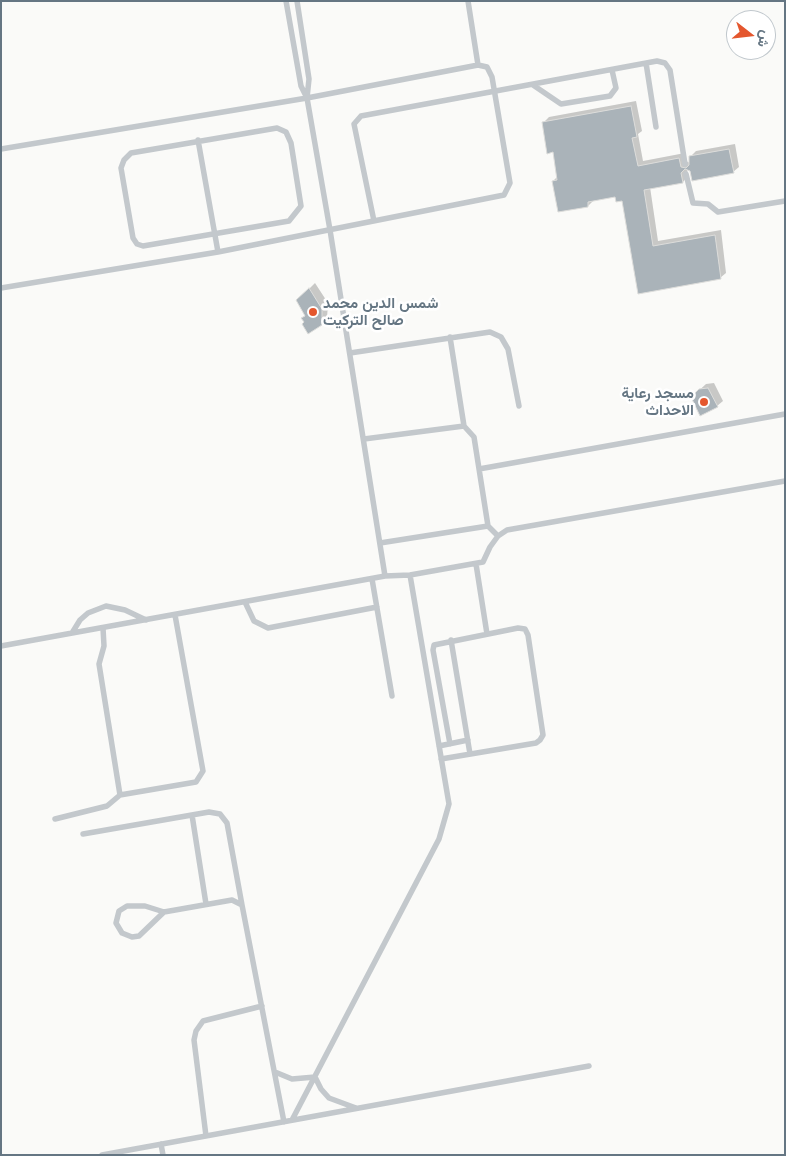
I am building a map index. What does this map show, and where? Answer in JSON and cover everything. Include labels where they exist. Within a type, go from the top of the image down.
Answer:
[{"type":"lane","points":[[286,1],[301,86],[307,98]]},
{"type":"lane","points":[[297,1],[309,79],[307,98],[385,576]]},
{"type":"lane","points":[[468,1],[478,65]]},
{"type":"lane","points":[[374,221],[354,124],[356,119],[646,63],[662,61],[670,70],[685,164]]},
{"type":"lane","points":[[646,63],[656,127]]},
{"type":"lane","points":[[1,149],[307,98],[478,65],[487,67],[492,77],[510,183],[504,195],[218,252],[1,288]]},
{"type":"lane","points":[[532,85],[561,104],[610,96],[616,88],[612,70]]},
{"type":"lane","points":[[277,128],[286,132],[291,143],[301,206],[296,214],[289,221],[215,234],[143,246],[137,244],[132,230],[121,168],[124,160],[131,153],[198,140],[277,128]]},
{"type":"lane","points":[[198,140],[218,252]]},
{"type":"lane","points":[[686,174],[693,203],[708,204],[716,212],[785,201]]},
{"type":"lane","points":[[350,353],[490,332],[501,337],[508,349],[519,406]]},
{"type":"lane","points":[[450,337],[464,426],[474,438],[488,526],[498,536]]},
{"type":"lane","points":[[479,470],[785,414]]},
{"type":"lane","points":[[364,439],[464,426]]},
{"type":"lane","points":[[1,646],[385,576],[410,575],[476,564],[483,562],[498,536],[507,530],[785,481]]},
{"type":"lane","points":[[380,543],[488,526]]},
{"type":"lane","points":[[476,564],[487,634]]},
{"type":"lane","points":[[292,1120],[439,839],[449,804],[410,575]]},
{"type":"lane","points":[[372,579],[392,696]]},
{"type":"lane","points":[[245,602],[254,621],[268,628],[377,607]]},
{"type":"lane","points":[[72,633],[80,620],[88,613],[106,606],[125,610],[146,620]]},
{"type":"lane","points":[[56,819],[108,806],[120,795],[196,782],[201,777],[203,770],[175,615]]},
{"type":"lane","points":[[103,628],[104,646],[99,664],[120,795]]},
{"type":"lane","points":[[441,759],[536,743],[543,735],[528,635],[525,629],[438,642],[433,650],[450,744]]},
{"type":"lane","points":[[451,640],[470,754]]},
{"type":"lane","points":[[439,746],[468,740]]},
{"type":"lane","points":[[83,834],[214,812],[224,818],[284,1122]]},
{"type":"lane","points":[[192,815],[206,904]]},
{"type":"lane","points":[[164,912],[140,936],[132,937],[122,933],[116,923],[119,911],[127,906],[145,906],[164,912],[232,900],[242,905]]},
{"type":"lane","points":[[206,1136],[194,1040],[196,1031],[203,1021],[262,1006]]},
{"type":"lane","points":[[102,1155],[589,1066]]},
{"type":"lane","points":[[275,1072],[292,1079],[315,1077]]},
{"type":"lane","points":[[315,1077],[321,1089],[329,1098],[358,1108]]},
{"type":"lane","points":[[161,1144],[163,1155]]},
{"type":"building","points":[[631,106],[637,137],[632,138],[638,166],[679,158],[681,167],[686,168],[689,165],[689,156],[729,149],[734,173],[692,181],[690,171],[685,169],[681,173],[683,183],[644,190],[653,246],[715,235],[721,279],[638,294],[622,201],[616,202],[615,197],[588,202],[588,207],[558,212],[552,181],[557,180],[553,152],[547,154],[542,122]]},
{"type":"building","name":"شمس الدين محمد صالح التركيت","points":[[309,288],[322,309],[322,325],[308,334],[301,318],[305,316],[296,300]]},
{"type":"building","name":"مسجد رعاية الاحداث","points":[[708,388],[718,407],[700,416],[691,397],[699,389]]},
{"type":"place","name":"شمس الدين محمد صالح التركيت","points":[[313,312]]},
{"type":"place","name":"مسجد رعاية الاحداث","points":[[704,402]]}]
